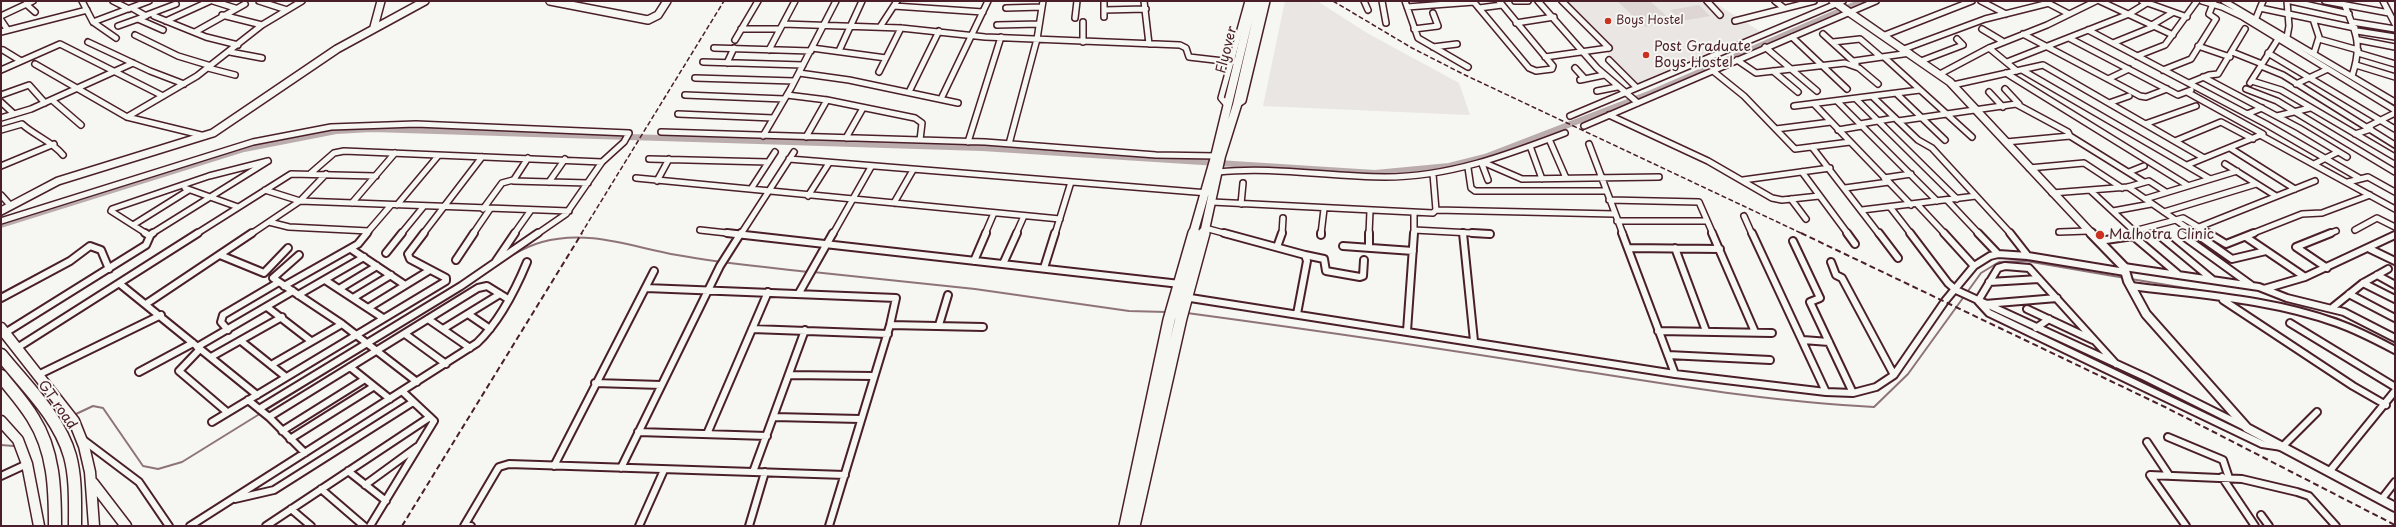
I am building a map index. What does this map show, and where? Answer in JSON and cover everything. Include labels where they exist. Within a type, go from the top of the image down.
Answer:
[{"type":"highway","name":"GT road","points":[[1,355],[52,421],[67,446],[74,488],[74,526]]},
{"type":"highway","name":"GT road","points":[[1,376],[38,426],[51,462],[55,491],[54,526]]},
{"type":"main road","name":"Flyover","points":[[1218,157],[1237,105],[1254,12],[1253,1]]},
{"type":"main road","name":"Flyover","points":[[1218,157],[1227,105],[1254,12],[1261,1]]},
{"type":"main road","points":[[1125,526],[1175,318],[1210,196],[1218,157]]},
{"type":"main road","points":[[1185,284],[1205,228],[1210,196]]},
{"type":"main road","points":[[1134,526],[1175,318]]},
{"type":"main road","points":[[3,331],[74,421],[82,439],[92,471],[94,526]]},
{"type":"main road","points":[[2,423],[18,440],[27,464],[40,522],[39,526]]},
{"type":"main road","points":[[93,483],[126,526]]},
{"type":"street","points":[[1,16],[33,1]]},
{"type":"street","points":[[82,1],[94,22],[116,38]]},
{"type":"street","points":[[113,1],[146,16]]},
{"type":"street","points":[[94,22],[149,1]]},
{"type":"street","points":[[166,21],[210,1]]},
{"type":"street","points":[[213,1],[235,8]]},
{"type":"street","points":[[259,1],[287,10]]},
{"type":"street","points":[[127,117],[184,84],[230,52],[262,25],[302,1]]},
{"type":"street","points":[[374,27],[382,1]]},
{"type":"street","points":[[1,211],[58,181],[206,136],[234,120],[333,52],[374,27],[425,1]]},
{"type":"street","points":[[550,1],[648,20],[658,15],[667,1]]},
{"type":"street","points":[[735,40],[758,1]]},
{"type":"street","points":[[769,50],[795,1]]},
{"type":"street","points":[[763,136],[825,25],[836,1]]},
{"type":"street","points":[[839,51],[862,1]]},
{"type":"street","points":[[880,27],[897,1]]},
{"type":"street","points":[[925,8],[929,1]]},
{"type":"street","points":[[941,99],[988,1]]},
{"type":"street","points":[[1075,18],[1077,1]]},
{"type":"street","points":[[1104,1],[1104,17]]},
{"type":"street","points":[[1144,1],[1149,44]]},
{"type":"street","points":[[1227,105],[1221,98],[1248,1]]},
{"type":"street","points":[[1237,105],[1243,101],[1267,1]]},
{"type":"street","points":[[1364,1],[1368,10]]},
{"type":"street","points":[[1382,1],[1386,23]]},
{"type":"street","points":[[1405,1],[1418,38],[1468,67]]},
{"type":"street","points":[[1515,1],[1528,1]]},
{"type":"street","points":[[1538,1],[1554,17],[1604,75],[1623,94],[1636,102]]},
{"type":"street","points":[[1545,57],[1609,48],[1562,1]]},
{"type":"street","points":[[1707,1],[1720,15]]},
{"type":"street","points":[[1775,1],[1784,8]]},
{"type":"street","points":[[1735,21],[1814,1]]},
{"type":"street","points":[[1584,126],[1636,102],[1792,37],[1849,11],[1876,1]]},
{"type":"street","points":[[1885,36],[1972,1]]},
{"type":"street","points":[[1981,1],[2006,14]]},
{"type":"street","points":[[1940,74],[2002,41],[2023,34],[2096,1]]},
{"type":"street","points":[[2137,56],[2160,48],[2174,36],[2197,1]]},
{"type":"street","points":[[2202,1],[2214,2],[2243,17],[2395,112],[2345,142]]},
{"type":"street","points":[[2224,1],[2256,18],[2395,102]]},
{"type":"street","points":[[2238,8],[2241,1]]},
{"type":"street","points":[[2256,18],[2263,1]]},
{"type":"street","points":[[2287,1],[2289,26],[2287,37]]},
{"type":"street","points":[[2291,1],[2349,14]]},
{"type":"street","points":[[2325,1],[2356,8],[2389,12]]},
{"type":"street","points":[[2356,8],[2359,1]]},
{"type":"street","points":[[2383,1],[2395,24]]},
{"type":"street","points":[[1407,7],[1453,2],[1474,2],[1479,8],[1531,70],[1552,69],[1553,66],[1500,3],[1479,8]]},
{"type":"street","points":[[1737,60],[1754,73],[1840,63],[1855,64],[1907,51],[2006,14],[2048,2],[2069,14]]},
{"type":"street","points":[[2105,2],[2174,36]]},
{"type":"street","points":[[2007,62],[2129,14],[2147,2],[2172,13],[2187,17]]},
{"type":"street","points":[[2163,70],[2190,59],[2216,19],[2209,14],[2214,2]]},
{"type":"street","points":[[1570,116],[1838,3],[1940,74],[1977,110],[2052,193],[2088,231],[2100,241],[2127,276],[2146,314],[2247,428],[2251,430]]},
{"type":"street","points":[[26,4],[35,12]]},
{"type":"street","points":[[118,26],[176,4]]},
{"type":"street","points":[[195,32],[222,15],[245,4]]},
{"type":"street","points":[[1006,8],[1042,4],[1037,39],[1009,144]]},
{"type":"street","points":[[2343,4],[2356,29],[2359,40],[2356,65],[2352,76]]},
{"type":"street","points":[[894,6],[983,12]]},
{"type":"street","points":[[2314,54],[2319,39],[2316,20],[2317,7]]},
{"type":"street","points":[[2260,8],[2395,37]]},
{"type":"street","points":[[1104,10],[1146,9]]},
{"type":"street","points":[[1,32],[87,10]]},
{"type":"street","points":[[1414,29],[1438,26],[1433,13]]},
{"type":"street","points":[[2113,44],[2153,26],[2172,13]]},
{"type":"street","points":[[222,15],[262,25]]},
{"type":"street","points":[[154,16],[195,32],[238,45]]},
{"type":"street","points":[[1516,23],[1554,17]]},
{"type":"street","points":[[138,19],[163,30]]},
{"type":"street","points":[[1,20],[7,30]]},
{"type":"street","points":[[1083,22],[1083,42]]},
{"type":"street","points":[[2352,22],[2395,29]]},
{"type":"street","points":[[783,24],[901,28],[1001,38],[1180,45],[1186,48],[1189,57],[1232,62]]},
{"type":"street","points":[[997,25],[1039,24]]},
{"type":"street","points":[[879,72],[901,28]]},
{"type":"street","points":[[741,29],[780,29]]},
{"type":"street","points":[[1982,29],[2002,41]]},
{"type":"street","points":[[2189,83],[2218,74],[2245,29]]},
{"type":"street","points":[[2088,30],[2247,114],[2359,178]]},
{"type":"street","points":[[909,92],[939,31]]},
{"type":"street","points":[[1823,34],[1878,84]]},
{"type":"street","points":[[2023,34],[2143,97],[2168,89]]},
{"type":"street","points":[[135,35],[178,56],[235,75]]},
{"type":"street","points":[[1792,37],[1848,88]]},
{"type":"street","points":[[968,142],[1001,38]]},
{"type":"street","points":[[2069,38],[2180,95],[2196,88]]},
{"type":"street","points":[[1833,42],[1860,39],[1883,57],[1972,137]]},
{"type":"street","points":[[1921,61],[1964,44],[1957,39]]},
{"type":"street","points":[[2241,97],[2262,65],[2268,52],[2278,39]]},
{"type":"street","points":[[2319,39],[2395,64]]},
{"type":"street","points":[[2359,40],[2395,47]]},
{"type":"street","points":[[88,42],[133,63],[184,84]]},
{"type":"street","points":[[1,70],[60,44],[163,96]]},
{"type":"street","points":[[1432,47],[1457,44]]},
{"type":"street","points":[[2198,46],[2231,54],[2262,65],[2296,84],[2395,145]]},
{"type":"street","points":[[1765,47],[1817,90]]},
{"type":"street","points":[[714,48],[769,50],[811,49],[839,51],[886,58]]},
{"type":"street","points":[[727,63],[734,48]]},
{"type":"street","points":[[1989,48],[2020,71],[2210,179]]},
{"type":"street","points":[[3,50],[21,61]]},
{"type":"street","points":[[230,52],[262,58]]},
{"type":"street","points":[[2268,52],[2395,129]]},
{"type":"street","points":[[1609,60],[1636,87]]},
{"type":"street","points":[[704,62],[803,65]]},
{"type":"street","points":[[1,118],[45,103],[133,63]]},
{"type":"street","points":[[35,64],[127,117],[206,136]]},
{"type":"street","points":[[1952,85],[2020,71],[2037,65],[2043,66],[2204,158]]},
{"type":"street","points":[[2356,65],[2395,77]]},
{"type":"street","points":[[1575,68],[1582,80],[1604,75]]},
{"type":"street","points":[[2108,79],[2129,69]]},
{"type":"street","points":[[2296,84],[2309,76],[2328,69]]},
{"type":"street","points":[[1713,70],[1744,96],[1795,149],[1850,142]]},
{"type":"street","points":[[1772,71],[1798,92]]},
{"type":"street","points":[[799,73],[849,80],[958,103]]},
{"type":"street","points":[[2006,73],[2052,104],[2187,185]]},
{"type":"street","points":[[695,78],[794,81]]},
{"type":"street","points":[[2203,78],[2277,116],[2348,157]]},
{"type":"street","points":[[2252,81],[2281,90],[2395,157]]},
{"type":"street","points":[[1,95],[29,85],[45,103]]},
{"type":"street","points":[[1597,91],[1617,88]]},
{"type":"street","points":[[2005,89],[2019,104],[2068,132],[2070,136],[2144,182]]},
{"type":"street","points":[[2246,89],[2277,101],[2395,172]]},
{"type":"street","points":[[1794,106],[1838,102],[1920,90]]},
{"type":"street","points":[[1989,92],[2003,106]]},
{"type":"street","points":[[2187,92],[2261,132],[2263,134],[2262,136],[2395,209]]},
{"type":"street","points":[[1897,94],[1945,140]]},
{"type":"street","points":[[685,95],[786,97],[827,100],[920,120],[922,123],[920,140]]},
{"type":"street","points":[[2109,103],[2129,96]]},
{"type":"street","points":[[1873,97],[1918,140],[1932,148],[2028,256]]},
{"type":"street","points":[[1856,99],[1957,199]]},
{"type":"street","points":[[52,100],[81,125]]},
{"type":"street","points":[[806,137],[827,100]]},
{"type":"street","points":[[1,102],[14,114]]},
{"type":"street","points":[[1838,102],[1937,201]]},
{"type":"street","points":[[1814,104],[1887,180],[1914,204],[1974,266]]},
{"type":"street","points":[[1838,130],[1878,121],[1948,115],[2019,104]]},
{"type":"street","points":[[2146,124],[2196,106]]},
{"type":"street","points":[[846,138],[863,108]]},
{"type":"street","points":[[2247,114],[2262,108]]},
{"type":"street","points":[[2277,116],[2310,108]]},
{"type":"street","points":[[678,114],[773,118]]},
{"type":"street","points":[[1609,115],[1743,180],[1772,198],[1791,200],[1819,196]]},
{"type":"street","points":[[1776,130],[1830,122]]},
{"type":"street","points":[[2175,141],[2221,122],[2253,139]]},
{"type":"street","points":[[1,130],[22,124],[34,135],[54,144],[63,155]]},
{"type":"street","points":[[1,221],[253,142],[331,127],[416,124],[586,130],[628,133],[629,135],[624,142],[602,162],[569,211],[372,347],[264,413]]},
{"type":"street","points":[[662,132],[968,142],[1156,155],[1218,157]]},
{"type":"street","points":[[1216,169],[1244,169],[1386,177],[1433,174],[1468,168],[1565,133]]},
{"type":"street","points":[[2006,142],[2046,140],[2070,136]]},
{"type":"street","points":[[2187,165],[2262,136]]},
{"type":"street","points":[[1549,139],[1566,178]]},
{"type":"street","points":[[1,166],[54,144]]},
{"type":"street","points":[[1589,144],[1600,178],[1676,374]]},
{"type":"street","points":[[1530,146],[1542,179]]},
{"type":"street","points":[[1812,147],[1830,168],[1898,258]]},
{"type":"street","points":[[2230,148],[2295,189]]},
{"type":"street","points":[[310,173],[337,152],[565,159],[602,162]]},
{"type":"street","points":[[751,189],[775,152]]},
{"type":"street","points":[[621,468],[720,266],[794,152]]},
{"type":"street","points":[[2314,164],[2338,152]]},
{"type":"street","points":[[352,203],[395,153]]},
{"type":"street","points":[[228,330],[221,322],[223,315],[351,249],[394,205],[438,156]]},
{"type":"street","points":[[212,422],[446,281],[446,278],[410,259],[408,254],[446,207],[482,157]]},
{"type":"street","points":[[513,180],[528,158]]},
{"type":"street","points":[[649,158],[768,162]]},
{"type":"street","points":[[549,182],[565,159]]},
{"type":"street","points":[[657,180],[669,159]]},
{"type":"street","points":[[789,159],[871,167],[1070,182],[1210,196],[1241,204],[1414,213],[1433,213],[1436,210],[1614,214]]},
{"type":"street","points":[[3,331],[110,269],[146,245],[151,239],[150,236],[268,161],[246,165],[112,208],[111,211],[150,236]]},
{"type":"street","points":[[808,196],[829,163]]},
{"type":"street","points":[[1484,163],[1522,179],[1659,177]]},
{"type":"street","points":[[1484,163],[1488,180]]},
{"type":"street","points":[[2029,168],[2084,163],[2145,199],[2232,259],[2266,251]]},
{"type":"street","points":[[2225,164],[2276,196]]},
{"type":"street","points":[[2129,172],[2144,166]]},
{"type":"street","points":[[799,293],[871,167]]},
{"type":"street","points":[[1468,168],[1471,188],[1475,191],[1606,191]]},
{"type":"street","points":[[1743,180],[1830,168]]},
{"type":"street","points":[[894,203],[913,170]]},
{"type":"street","points":[[1802,172],[1855,244]]},
{"type":"street","points":[[2145,199],[2187,185],[2237,172]]},
{"type":"street","points":[[17,348],[294,173],[376,176]]},
{"type":"street","points":[[146,304],[300,201],[326,174]]},
{"type":"street","points":[[1433,174],[1436,210]]},
{"type":"street","points":[[1845,188],[1911,174]]},
{"type":"street","points":[[2348,182],[2359,178],[2370,177],[2395,192]]},
{"type":"street","points":[[636,178],[808,196],[1060,219]]},
{"type":"street","points":[[483,208],[503,182],[513,180],[588,183]]},
{"type":"street","points":[[2199,227],[2315,180]]},
{"type":"street","points":[[2052,193],[2091,191],[2125,187],[2151,181],[2166,192]]},
{"type":"street","points":[[1044,268],[1070,182]]},
{"type":"street","points":[[1241,204],[1244,183]]},
{"type":"street","points":[[2164,212],[2256,184]]},
{"type":"street","points":[[178,186],[238,207]]},
{"type":"street","points":[[133,225],[188,190]]},
{"type":"street","points":[[265,190],[300,201],[569,211]]},
{"type":"street","points":[[2091,191],[2113,211],[2133,234],[2179,275]]},
{"type":"street","points":[[1,194],[10,205]]},
{"type":"street","points":[[2100,241],[2133,234],[2174,220],[2185,219],[2224,244],[2246,237],[2302,214],[2322,213],[2370,195]]},
{"type":"street","points":[[1862,210],[1976,196]]},
{"type":"street","points":[[1609,200],[1697,201],[1701,203],[1707,221],[1755,332]]},
{"type":"street","points":[[1791,200],[1806,219]]},
{"type":"street","points":[[1947,200],[1998,254]]},
{"type":"street","points":[[2113,211],[2152,204]]},
{"type":"street","points":[[386,253],[424,206]]},
{"type":"street","points":[[1890,207],[1948,284],[1959,292],[2150,379],[2251,430],[2395,507]]},
{"type":"street","points":[[1321,235],[1324,208]]},
{"type":"street","points":[[456,260],[490,209]]},
{"type":"street","points":[[494,264],[531,210]]},
{"type":"street","points":[[1369,248],[1370,211]]},
{"type":"street","points":[[974,261],[994,213]]},
{"type":"street","points":[[1406,331],[1413,251],[1414,213]]},
{"type":"street","points":[[1003,264],[1024,216]]},
{"type":"street","points":[[1744,216],[1780,298],[1803,340],[1826,392]]},
{"type":"street","points":[[1277,247],[1282,235],[1283,218]]},
{"type":"street","points":[[2355,230],[2377,218],[2395,227]]},
{"type":"street","points":[[1617,221],[1707,221]]},
{"type":"street","points":[[269,222],[284,227],[369,231]]},
{"type":"street","points":[[1205,228],[1324,259],[1326,271],[1360,277],[1363,276],[1364,260]]},
{"type":"street","points":[[700,230],[1185,284]]},
{"type":"street","points":[[1414,230],[1490,234]]},
{"type":"street","points":[[2059,232],[2088,231]]},
{"type":"street","points":[[2328,268],[2296,247],[2336,231]]},
{"type":"street","points":[[1463,233],[1474,341]]},
{"type":"street","points":[[2182,235],[2252,286]]},
{"type":"street","points":[[2160,236],[2213,280]]},
{"type":"street","points":[[2246,237],[2305,278]]},
{"type":"street","points":[[2264,289],[2305,278],[2393,238]]},
{"type":"street","points":[[1793,241],[1820,298],[1810,302],[1853,393]]},
{"type":"street","points":[[1,298],[70,261],[90,246],[102,250],[110,269]]},
{"type":"street","points":[[1343,246],[1413,251]]},
{"type":"street","points":[[220,255],[264,273],[288,248]]},
{"type":"street","points":[[1628,248],[1720,249]]},
{"type":"street","points":[[1675,248],[1706,331]]},
{"type":"street","points":[[2370,248],[2395,261]]},
{"type":"street","points":[[351,249],[405,285]]},
{"type":"street","points":[[1180,301],[1297,314],[1676,374],[1826,392],[1853,393],[1876,387],[1894,375],[1944,301],[1959,292],[1974,266],[1998,254],[2028,256],[2328,320],[2395,350]]},
{"type":"street","points":[[299,255],[273,278],[342,324],[417,382]]},
{"type":"street","points":[[1297,314],[1307,262],[1305,255]]},
{"type":"street","points":[[139,372],[197,346],[267,307],[325,280],[364,257]]},
{"type":"street","points":[[190,526],[483,339],[520,282],[527,262]]},
{"type":"street","points":[[1831,262],[1836,275],[1842,278],[1894,375]]},
{"type":"street","points":[[273,263],[286,267]]},
{"type":"street","points":[[339,289],[377,266]]},
{"type":"street","points":[[1975,300],[1998,268],[2005,266],[2027,267],[2116,364]]},
{"type":"street","points":[[2332,308],[2363,283],[2388,269]]},
{"type":"street","points":[[368,308],[430,270]]},
{"type":"street","points":[[554,466],[654,270]]},
{"type":"street","points":[[353,298],[391,275]]},
{"type":"street","points":[[2127,276],[2179,275],[2252,286],[2287,298],[2332,308],[2395,338]]},
{"type":"street","points":[[2377,275],[2395,286]]},
{"type":"street","points":[[1989,282],[2039,279]]},
{"type":"street","points":[[325,280],[383,318]]},
{"type":"street","points":[[2363,283],[2395,299]]},
{"type":"street","points":[[120,284],[257,394]]},
{"type":"street","points":[[264,413],[350,367],[372,347],[405,334],[483,286],[508,299]]},
{"type":"street","points":[[646,288],[896,298],[888,334],[873,376],[829,526]]},
{"type":"street","points":[[707,434],[768,292]]},
{"type":"street","points":[[443,329],[500,294]]},
{"type":"street","points":[[2349,294],[2395,318]]},
{"type":"street","points":[[939,325],[948,295]]},
{"type":"street","points":[[1985,304],[2057,298]]},
{"type":"street","points":[[2220,298],[2353,386],[2386,405]]},
{"type":"street","points":[[1975,300],[1992,315],[2262,444],[2282,447]]},
{"type":"street","points":[[267,307],[282,317],[311,341]]},
{"type":"street","points":[[2027,309],[2096,341]]},
{"type":"street","points":[[468,314],[490,329]]},
{"type":"street","points":[[38,375],[161,316]]},
{"type":"street","points":[[211,357],[282,317]]},
{"type":"street","points":[[428,319],[470,348]]},
{"type":"street","points":[[2036,328],[2050,319]]},
{"type":"street","points":[[2290,323],[2351,362],[2395,387]]},
{"type":"street","points":[[271,365],[342,324]]},
{"type":"street","points":[[890,325],[983,327]]},
{"type":"street","points":[[752,329],[888,334]]},
{"type":"street","points":[[753,472],[805,330]]},
{"type":"street","points":[[1658,330],[1772,333]]},
{"type":"street","points":[[405,334],[446,364]]},
{"type":"street","points":[[1803,340],[1829,342]]},
{"type":"street","points":[[241,341],[286,377]]},
{"type":"street","points":[[197,346],[179,371],[227,412]]},
{"type":"street","points":[[1668,355],[1770,360]]},
{"type":"street","points":[[350,367],[390,398]]},
{"type":"street","points":[[789,375],[873,376]]},
{"type":"street","points":[[282,431],[365,379]]},
{"type":"street","points":[[2139,385],[2150,379]]},
{"type":"street","points":[[595,383],[661,385]]},
{"type":"street","points":[[290,439],[373,386]]},
{"type":"street","points":[[370,526],[434,421],[402,391]]},
{"type":"street","points":[[2329,472],[2386,405],[2395,391]]},
{"type":"street","points":[[248,400],[305,452]]},
{"type":"street","points":[[232,499],[274,490],[413,402]]},
{"type":"street","points":[[2282,447],[2317,412]]},
{"type":"street","points":[[266,526],[430,417]]},
{"type":"street","points":[[774,417],[860,419]]},
{"type":"street","points":[[638,432],[767,436]]},
{"type":"street","points":[[2168,437],[2223,460],[2226,477],[2255,526]]},
{"type":"street","points":[[82,439],[139,482],[165,516],[169,526]]},
{"type":"street","points":[[2147,442],[2169,474]]},
{"type":"street","points":[[365,485],[419,446]]},
{"type":"street","points":[[1,476],[27,464]]},
{"type":"street","points":[[471,526],[464,526],[499,467],[509,464],[845,475]]},
{"type":"street","points":[[639,526],[664,470]]},
{"type":"street","points":[[348,471],[386,501]]},
{"type":"street","points":[[749,526],[765,472]]},
{"type":"street","points":[[2186,526],[2150,475],[2169,474],[2226,477],[2257,481],[2306,495],[2336,526]]},
{"type":"street","points":[[2381,500],[2395,482]]},
{"type":"street","points":[[321,489],[364,526]]},
{"type":"street","points":[[291,509],[311,526]]},
{"type":"street","points":[[2261,515],[2269,526]]},
{"type":"street","points":[[199,520],[205,526]]},
{"type":"shaded area","points":[[1285,1],[1317,1],[1367,33],[1459,83],[1470,115],[1263,106]]},
{"type":"shaded area","points":[[1556,1],[1712,1],[1764,34],[1639,85]]},
{"type":"shaded area","points":[[1617,1],[1650,1],[1673,22],[1645,27]]},
{"type":"shaded area","points":[[1699,5],[1710,16],[1682,21],[1670,10]]},
{"type":"waterway","points":[[1,225],[244,149],[336,131],[372,129],[982,148],[1375,173],[1449,166],[1485,157],[1651,93],[1863,1]]},
{"type":"waterway","points":[[2299,48],[2395,106]]},
{"type":"waterway","points":[[464,288],[521,250],[542,242],[559,238],[576,237],[593,238],[677,255],[743,265],[809,272]]},
{"type":"waterway","points":[[1187,313],[1422,346],[1718,392],[1835,405],[1874,407],[1908,374],[1981,273],[1999,262],[2026,261],[2125,278]]},
{"type":"waterway","points":[[813,272],[975,289],[1129,311],[1166,312]]},
{"type":"waterway","points":[[2131,279],[2209,292]]},
{"type":"waterway","points":[[76,414],[93,406],[103,408],[143,466],[158,469],[182,462],[460,290]]},
{"type":"waterway","points":[[2298,308],[2336,318],[2395,346]]},
{"type":"waterway","points":[[1,445],[14,446]]},
{"type":"railway","points":[[581,234],[724,1]]},
{"type":"railway","points":[[1333,1],[1412,48],[1465,75],[1803,234]]},
{"type":"railway","points":[[402,526],[582,233]]},
{"type":"railway","points":[[1801,233],[2165,407],[2395,525]]},
{"type":"place","name":"Boys Hostel","points":[[1608,21]]},
{"type":"place","name":"Post Graduate Boys Hostel","points":[[1646,55]]},
{"type":"place","name":"Malhotra Clinic","points":[[2100,235]]}]
